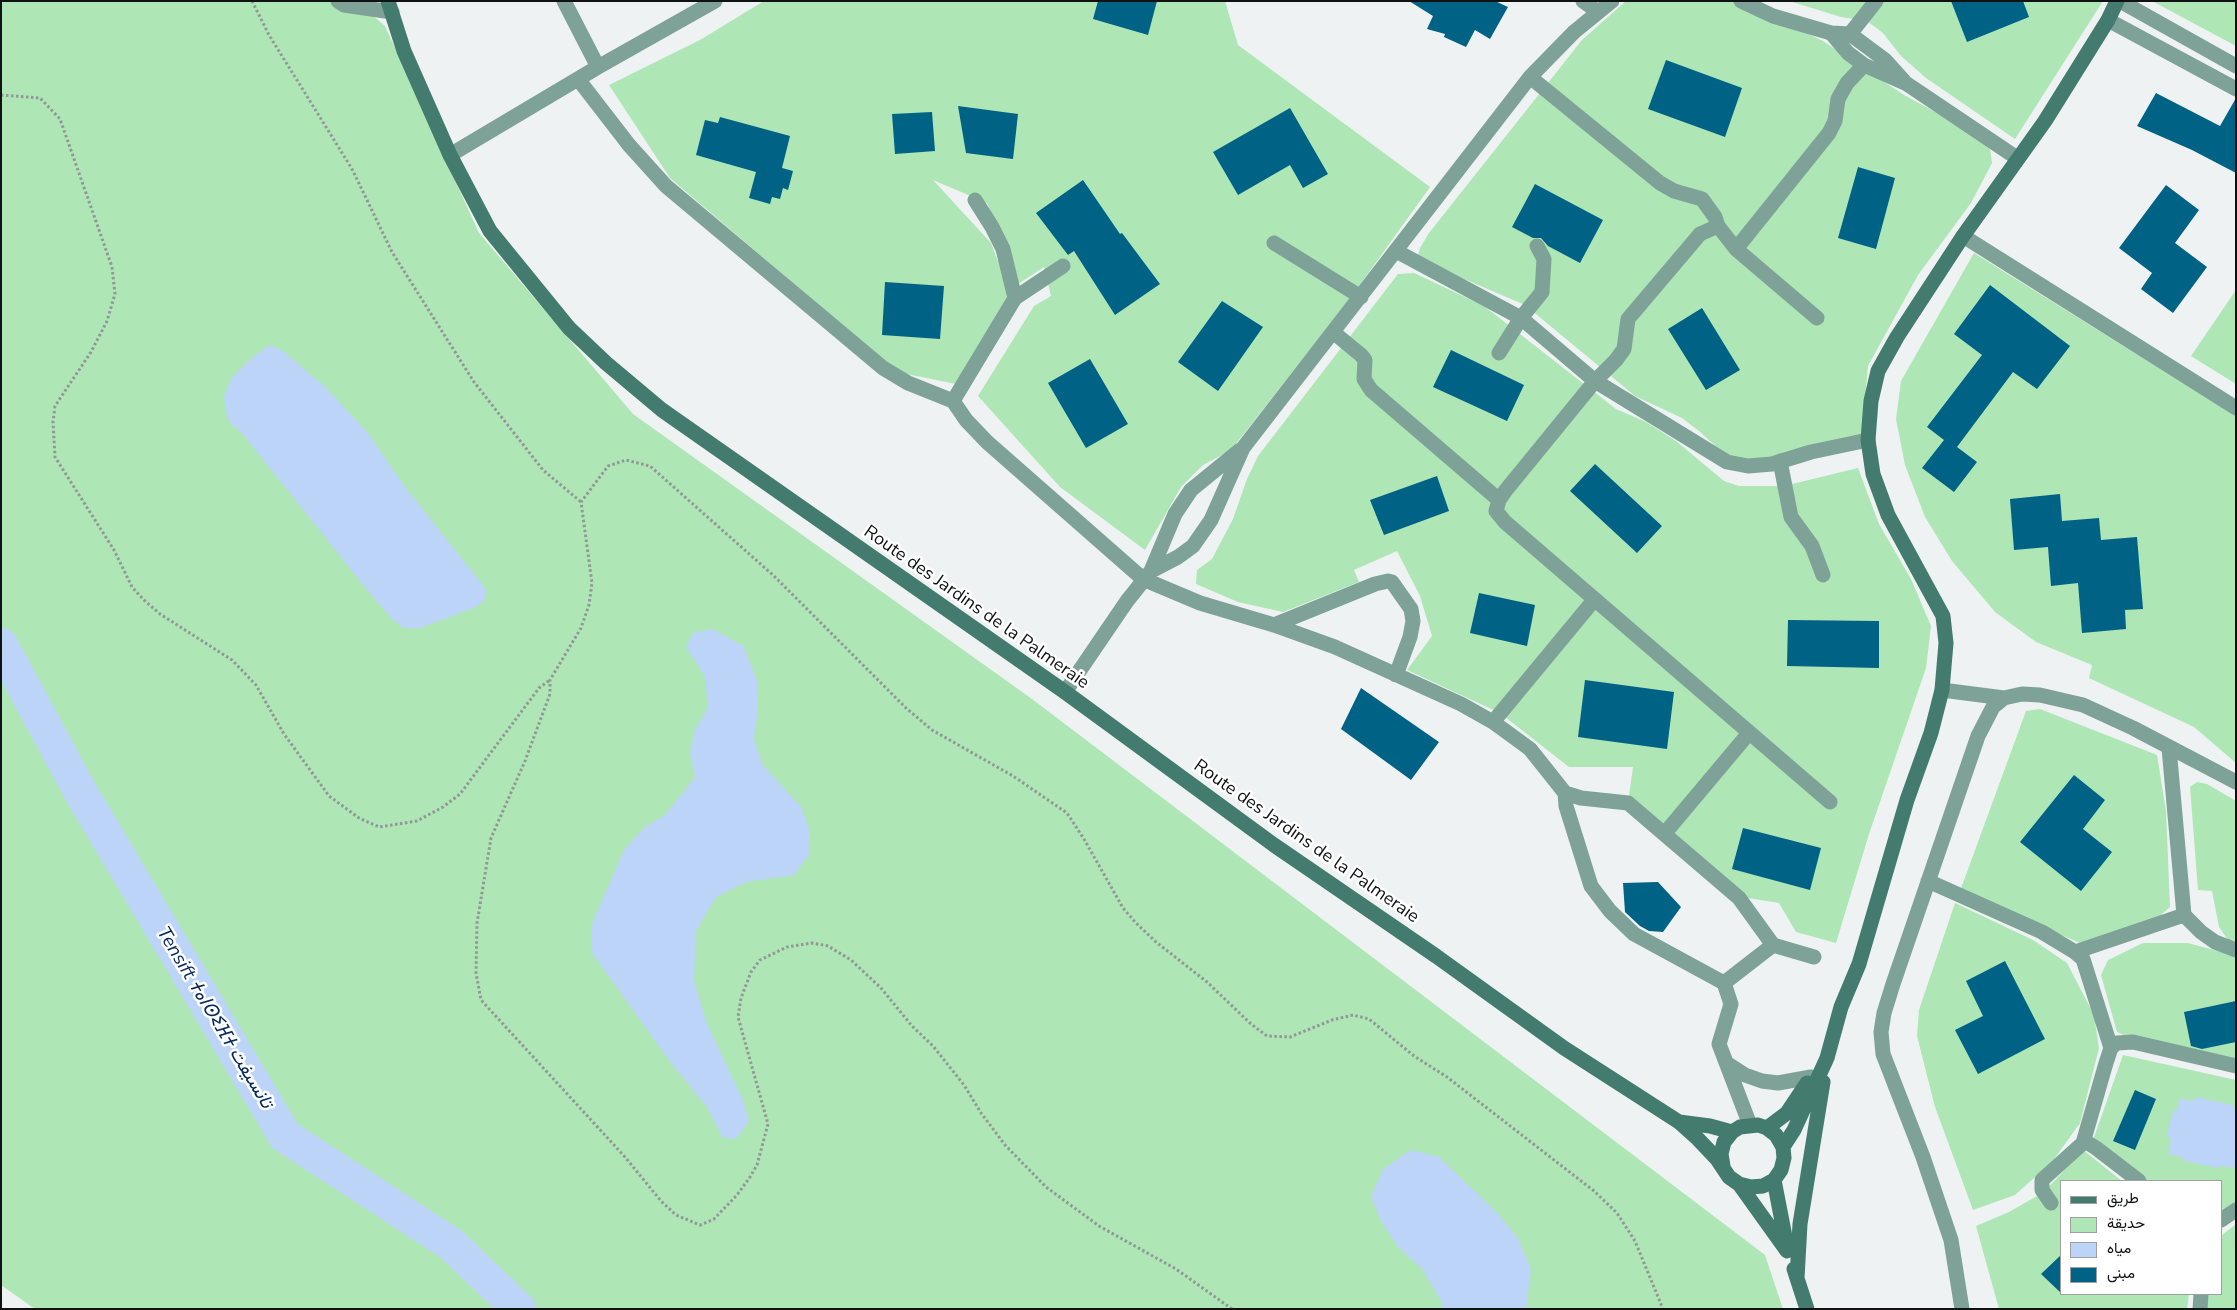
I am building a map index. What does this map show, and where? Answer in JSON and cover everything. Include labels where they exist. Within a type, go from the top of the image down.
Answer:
[{"type":"street","points":[[338,1],[344,5],[390,7]]},
{"type":"street","points":[[564,1],[598,67]]},
{"type":"street","points":[[450,155],[598,67],[715,1]]},
{"type":"street","points":[[1583,1],[1598,12]]},
{"type":"street","points":[[1065,692],[1147,575],[1175,514],[1191,490],[1243,448],[1530,77],[1554,50],[1612,1]]},
{"type":"street","points":[[1741,1],[1773,16],[1831,33],[1850,34],[1885,60],[1907,84]]},
{"type":"street","points":[[1850,34],[1876,1]]},
{"type":"street","points":[[1797,1278],[1800,1224],[1827,1058],[1841,1007],[1859,964],[1907,800],[1931,733],[1942,690],[1946,643],[1943,616],[1888,516],[1873,474],[1868,440],[1871,401],[1878,371],[1896,336],[1963,236],[2044,121],[2118,1],[2236,66]]},
{"type":"street","name":"Route des Jardins de la Palmeraie","points":[[390,7],[404,52],[450,155],[490,231],[569,328],[606,363],[662,410],[1065,692],[1274,845],[1436,956],[1564,1048],[1679,1122],[1723,1166],[1729,1177],[1739,1184],[1787,1251]]},
{"type":"street","points":[[2108,20],[2236,89]]},
{"type":"street","points":[[1831,33],[1848,53],[1864,65],[1907,84],[2017,158]]},
{"type":"street","points":[[1736,249],[1829,133],[1835,121],[1838,99],[1847,83],[1864,65]]},
{"type":"street","points":[[1530,77],[1660,182],[1674,191],[1702,199],[1716,217],[1718,226],[1736,249],[1817,318]]},
{"type":"street","points":[[578,79],[628,145],[666,186],[883,368],[908,383],[953,401],[966,420],[987,442],[1147,575],[1200,603],[1274,625],[1335,647],[1461,704],[1493,722],[1530,749],[1565,793],[1568,815],[1591,886],[1610,911],[1634,934],[1724,983],[1731,1004],[1719,1044],[1750,1125]]},
{"type":"street","points":[[974,200],[992,226],[1003,248],[1016,298]]},
{"type":"street","points":[[1718,226],[1700,234],[1692,241],[1628,319],[1624,349],[1499,500],[1496,511],[1505,522],[1594,600],[1830,802]]},
{"type":"street","points":[[1963,236],[2236,408]]},
{"type":"street","points":[[1274,243],[1361,297]]},
{"type":"street","points":[[1499,353],[1520,318],[1542,292],[1544,259],[1537,246]]},
{"type":"street","points":[[1396,251],[1520,318],[1595,382],[1727,462],[1748,466],[1780,461],[1868,440]]},
{"type":"street","points":[[953,401],[1016,298],[1063,266]]},
{"type":"street","points":[[1334,332],[1365,360],[1364,380],[1371,390],[1499,500]]},
{"type":"street","points":[[1147,575],[1193,546],[1211,520],[1243,448]]},
{"type":"street","points":[[1780,461],[1791,518],[1812,546],[1823,574]]},
{"type":"street","points":[[1274,625],[1375,584],[1392,582],[1411,609],[1413,621],[1410,637],[1396,675]]},
{"type":"street","points":[[1493,722],[1594,600]]},
{"type":"street","points":[[1942,690],[2004,698],[2022,694],[2040,695],[2083,705],[2134,728],[2236,782]]},
{"type":"street","points":[[1962,1309],[1951,1240],[1923,1157],[1883,1054],[1882,1032],[1884,1013],[1893,984],[1978,736],[1993,707],[2004,698]]},
{"type":"street","points":[[1665,833],[1749,733]]},
{"type":"street","points":[[2169,748],[2184,915],[2201,932],[2215,942],[2236,950]]},
{"type":"street","points":[[1565,793],[1581,798],[1628,803],[1739,898],[1773,945],[1814,957]]},
{"type":"street","points":[[1928,881],[2042,932],[2083,959],[2111,1048],[2083,1143],[2042,1180],[2042,1190],[2051,1203]]},
{"type":"street","points":[[2075,952],[2184,915]]},
{"type":"street","points":[[1724,983],[1773,945]]},
{"type":"street","points":[[2111,1048],[2117,1043],[2133,1042],[2236,1066]]},
{"type":"street","points":[[1767,1128],[1787,1113],[1811,1077],[1827,1058]]},
{"type":"street","points":[[1782,1146],[1794,1130],[1827,1058]]},
{"type":"street","points":[[1728,1064],[1745,1075],[1762,1081],[1778,1083],[1811,1077]]},
{"type":"street","name":"Route des Jardins de la Palmeraie","points":[[1679,1122],[1710,1126],[1732,1132]]},
{"type":"street","points":[[1723,1166],[1723,1148],[1732,1132],[1750,1125],[1767,1128],[1776,1135],[1782,1146],[1784,1158],[1781,1170],[1774,1180],[1763,1186],[1751,1187],[1739,1184]]},
{"type":"street","points":[[2083,1143],[2088,1143],[2096,1148],[2138,1180]]},
{"type":"street","name":"Route des Jardins de la Palmeraie","points":[[1774,1180],[1787,1251],[1807,1309]]},
{"type":"street","points":[[2222,1219],[2236,1210]]},
{"type":"street","points":[[2200,1309],[2201,1295]]},
{"type":"path","points":[[1,95],[40,98],[60,119],[112,267],[115,294],[106,321],[90,352],[55,406],[52,422],[55,457],[114,550],[126,577],[138,593],[160,614],[232,660],[256,685],[284,734],[329,796],[358,818],[379,827],[417,821],[443,807],[460,794],[494,751],[539,688],[550,680],[581,628],[589,606],[592,583],[581,502],[543,470],[474,382],[392,252],[352,169],[273,42],[252,1]]},
{"type":"path","points":[[581,502],[608,466],[626,460],[650,466],[774,576],[932,730],[1013,776],[1066,813],[1084,838],[1123,908],[1135,922],[1156,942],[1207,982],[1251,1024],[1267,1036],[1290,1037],[1332,1020],[1353,1015],[1369,1019],[1414,1056],[1447,1076],[1594,1191],[1617,1213],[1635,1241],[1663,1309]]},
{"type":"path","points":[[550,680],[550,694],[491,838],[477,923],[476,972],[482,1000],[609,1138],[661,1201],[676,1215],[700,1225],[714,1219],[750,1177],[757,1165],[768,1124],[752,1058],[740,1030],[738,1017],[741,998],[752,972],[760,960],[787,946],[820,944],[836,950],[881,988],[912,1026],[933,1046],[964,1085],[981,1113],[1005,1145],[1046,1188],[1099,1226],[1193,1280],[1232,1309]]},
{"type":"green space","points":[[1,1],[356,1],[385,26],[479,233],[633,414],[1032,699],[1765,1255],[1783,1309],[35,1309],[1,1285]]},
{"type":"green space","points":[[764,1],[1225,1],[1238,45],[1430,187],[1349,300],[1231,450],[1203,465],[1181,487],[1145,550],[1060,487],[978,396],[1034,306],[1051,296],[1044,267],[1018,284],[987,203],[933,180],[991,243],[1011,296],[956,384],[897,372],[670,178],[609,85],[700,40]]},
{"type":"green space","points":[[1626,1],[1739,1],[1823,41],[1904,95],[1976,134],[1990,149],[1992,163],[1971,203],[1918,275],[1868,366],[1864,409],[1864,437],[1771,460],[1729,458],[1682,418],[1635,396],[1525,305],[1429,264],[1418,255],[1429,233],[1582,40]]},
{"type":"green space","points":[[1789,1],[2103,1],[2015,139],[1926,78],[1901,56],[1883,33],[1867,21],[1841,17]]},
{"type":"green space","points":[[2152,1],[2236,1],[2236,46]]},
{"type":"green space","points":[[1974,253],[2236,416],[2236,763],[2194,727],[2089,678],[2092,665],[2036,642],[1995,612],[1952,561],[1925,517],[1905,465],[1896,419],[1901,381]]},
{"type":"green space","points":[[1414,273],[1484,306],[1616,409],[1646,422],[1676,441],[1724,481],[1739,486],[1784,486],[1858,468],[1879,524],[1911,579],[1931,626],[1926,668],[1869,834],[1836,943],[1796,932],[1779,903],[1742,897],[1628,803],[1633,767],[1569,767],[1500,713],[1407,670],[1432,636],[1420,596],[1397,551],[1354,570],[1359,582],[1283,612],[1238,602],[1196,584],[1197,570],[1212,559],[1233,519],[1247,479],[1258,456],[1398,274]]},
{"type":"green space","points":[[2236,290],[2236,384],[2191,356]]},
{"type":"green space","points":[[2040,709],[2157,755],[2166,811],[2170,907],[2148,926],[2080,943],[1960,891],[2026,711]]},
{"type":"green space","points":[[2197,782],[2207,784],[2236,801],[2236,941],[2228,940],[2219,927],[2212,891],[2198,890],[2190,787]]},
{"type":"green space","points":[[1955,903],[2033,940],[2067,963],[2094,1015],[2099,1048],[2080,1123],[2052,1162],[2015,1195],[1973,1210],[1935,1107],[1917,1036],[1919,1010]]},
{"type":"green space","points":[[2143,943],[2188,943],[2236,956],[2236,1062],[2145,1045],[2117,1032],[2101,975],[2108,960]]},
{"type":"green space","points":[[2123,1055],[2236,1080],[2236,1206],[2222,1217],[2222,1180],[2142,1180],[2092,1143]]},
{"type":"green space","points":[[2083,1150],[2121,1180],[2060,1180],[2060,1295],[2189,1295],[2187,1309],[1999,1309],[1976,1226],[2009,1212],[2044,1192]]},
{"type":"green space","points":[[2236,1224],[2236,1309],[2204,1309],[2206,1295],[2222,1295],[2222,1235]]},
{"type":"water","points":[[269,345],[283,351],[325,387],[367,432],[405,487],[485,588],[485,599],[476,607],[420,628],[404,628],[391,618],[241,432],[231,424],[226,413],[224,396],[231,379],[246,363]]},
{"type":"water","points":[[713,629],[743,646],[757,680],[758,710],[754,738],[762,764],[801,807],[810,830],[809,855],[794,875],[746,882],[716,897],[696,931],[694,981],[707,1024],[743,1100],[749,1121],[736,1139],[723,1138],[707,1107],[671,1063],[592,953],[592,924],[624,850],[645,827],[665,815],[695,777],[690,753],[694,731],[708,708],[705,677],[686,647],[693,633]]},
{"type":"water","points":[[2197,1097],[2232,1105],[2236,1110],[2236,1168],[2221,1166],[2218,1168],[2184,1161],[2181,1157],[2168,1154],[2171,1140],[2167,1135],[2172,1113],[2177,1110],[2180,1098],[2193,1101]]},
{"type":"water","points":[[1411,1150],[1439,1157],[1496,1212],[1518,1238],[1531,1269],[1526,1309],[1443,1309],[1440,1299],[1422,1269],[1398,1247],[1381,1221],[1371,1197],[1383,1169]]},
{"type":"building","points":[[1098,1],[1157,1],[1148,35],[1093,19]]},
{"type":"building","points":[[1409,1],[1495,1],[1508,7],[1490,39],[1475,30],[1466,47],[1444,37],[1445,34],[1427,29],[1433,16]]},
{"type":"building","points":[[1951,1],[2023,1],[2029,17],[1967,42]]},
{"type":"building","points":[[1666,60],[1742,88],[1725,137],[1648,109]]},
{"type":"building","points":[[2156,93],[2220,126],[2236,98],[2236,173],[2192,150],[2137,126]]},
{"type":"building","points":[[958,106],[1018,114],[1013,159],[966,153]]},
{"type":"building","points":[[1290,108],[1328,174],[1303,188],[1290,165],[1238,195],[1213,152]]},
{"type":"building","points":[[932,112],[935,151],[895,154],[892,114]]},
{"type":"building","points":[[720,117],[790,136],[782,168],[793,171],[788,190],[783,188],[780,199],[772,197],[770,204],[749,198],[756,172],[696,155],[705,120],[718,123]]},
{"type":"building","points":[[1858,167],[1895,178],[1876,249],[1838,238]]},
{"type":"building","points":[[1083,180],[1120,234],[1122,233],[1160,284],[1115,315],[1074,251],[1068,255],[1036,213]]},
{"type":"building","points":[[1535,184],[1603,220],[1580,263],[1548,246],[1541,238],[1533,238],[1512,227]]},
{"type":"building","points":[[2166,185],[2199,210],[2175,243],[2207,267],[2173,313],[2141,289],[2152,273],[2119,248]]},
{"type":"building","points":[[885,282],[944,286],[940,339],[882,335]]},
{"type":"building","points":[[1990,285],[2070,346],[2037,389],[2013,372],[1957,447],[1977,462],[1954,492],[1922,468],[1944,440],[1927,427],[1982,355],[1954,334]]},
{"type":"building","points":[[1222,301],[1263,327],[1218,391],[1178,362]]},
{"type":"building","points":[[1702,308],[1740,370],[1706,390],[1668,329]]},
{"type":"building","points":[[1451,350],[1524,385],[1507,421],[1433,387]]},
{"type":"building","points":[[1090,359],[1128,424],[1086,448],[1048,383]]},
{"type":"building","points":[[1595,464],[1662,526],[1637,553],[1570,491]]},
{"type":"building","points":[[1437,476],[1449,511],[1384,535],[1370,500]]},
{"type":"building","points":[[2060,494],[2062,521],[2099,518],[2101,540],[2137,537],[2143,609],[2125,610],[2126,629],[2082,633],[2078,583],[2051,586],[2048,547],[2014,550],[2010,499]]},
{"type":"building","points":[[1479,593],[1535,605],[1527,646],[1470,633]]},
{"type":"building","points":[[1788,620],[1879,621],[1879,668],[1787,666]]},
{"type":"building","points":[[1585,680],[1674,692],[1667,749],[1578,737]]},
{"type":"building","points":[[1361,688],[1439,742],[1411,780],[1341,729]]},
{"type":"building","points":[[2074,775],[2105,800],[2083,829],[2112,852],[2081,891],[2020,842]]},
{"type":"building","points":[[1743,828],[1821,848],[1810,890],[1732,869]]},
{"type":"building","points":[[1658,882],[1681,907],[1663,932],[1649,931],[1640,926],[1625,912],[1623,883]]},
{"type":"building","points":[[2005,961],[2045,1039],[1978,1074],[1955,1030],[1983,1016],[1966,981]]},
{"type":"building","points":[[2236,1001],[2236,1042],[2202,1049],[2191,1046],[2184,1012]]},
{"type":"building","points":[[2135,1090],[2156,1099],[2135,1150],[2113,1141]]},
{"type":"building","points":[[2060,1256],[2060,1292],[2041,1274]]},
{"type":"waterway","name":"Tensift ⵜⴰⵏⵙⵉⴼⵜ تانسيفت","points":[[1,645],[80,791],[285,1136],[451,1244],[519,1309]]}]
